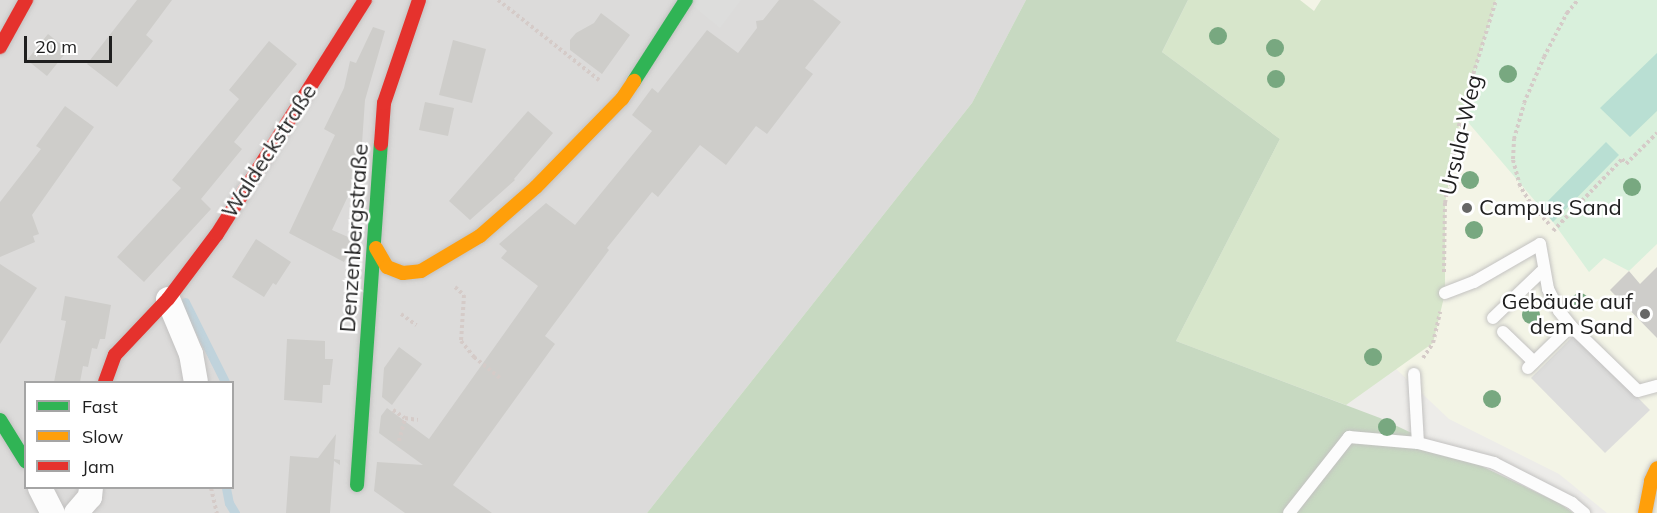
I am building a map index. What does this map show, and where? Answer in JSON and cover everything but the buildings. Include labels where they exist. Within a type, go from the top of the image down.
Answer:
[{"type":"street","points":[[0,47],[26,0]]},
{"type":"street","name":"Waldeckstraße","points":[[105,381],[115,355],[168,299],[217,234],[365,0]]},
{"type":"street","name":"Denzenbergstraße","points":[[357,485],[376,248],[384,103],[419,0]]},
{"type":"street","points":[[376,248],[387,267],[403,273],[421,271],[480,236],[536,187],[622,99],[686,0]]},
{"type":"street","points":[[168,299],[191,354],[196,381]]},
{"type":"street","points":[[0,420],[24,459]]},
{"type":"street","points":[[1645,513],[1651,481],[1657,468]]},
{"type":"street","points":[[41,489],[53,513]]},
{"type":"street","points":[[76,513],[90,497],[91,489]]},
{"type":"lane","points":[[1445,293],[1474,282],[1540,244],[1548,289],[1558,311],[1638,391],[1657,386]]},
{"type":"lane","points":[[1492,318],[1543,270]]},
{"type":"lane","points":[[1503,332],[1531,365],[1571,326]]},
{"type":"lane","points":[[1414,374],[1418,443]]},
{"type":"lane","points":[[1289,513],[1349,437],[1418,443],[1494,463],[1572,503],[1584,513]]},
{"type":"path","points":[[498,0],[599,81]]},
{"type":"path","name":"Ursula-Weg","points":[[1414,374],[1432,343],[1445,293],[1445,203],[1461,114],[1496,0]]},
{"type":"path","points":[[1578,0],[1567,14],[1544,57],[1524,103],[1514,139],[1513,159],[1520,186],[1533,207],[1554,229],[1622,159],[1626,164],[1657,134]]},
{"type":"path","points":[[452,286],[457,287],[464,296],[461,340],[465,348],[501,379]]},
{"type":"path","points":[[399,441],[405,418],[418,420]]},
{"type":"path","points":[[211,489],[217,513]]},
{"type":"shaded area","points":[[0,0],[1026,0],[972,103],[647,513],[0,513]]},
{"type":"shaded area","points":[[686,0],[741,0],[720,28]]},
{"type":"shaded area","name":"Campus Sand","points":[[1260,0],[1657,0],[1657,513],[1607,513],[1559,474],[1449,419],[1304,282],[1252,134]]},
{"type":"shaded area","points":[[1575,334],[1650,410],[1605,453],[1531,378]]},
{"type":"green space","points":[[1026,0],[1188,0],[1162,52],[1280,139],[1176,341],[1380,418],[1559,503],[1573,513],[647,513],[972,103]]},
{"type":"green space","points":[[1188,0],[1300,0],[1314,11],[1321,0],[1496,0],[1461,114],[1445,203],[1445,293],[1433,343],[1346,405],[1176,341],[1280,139],[1162,52]]},
{"type":"green space","points":[[1496,0],[1657,0],[1657,244],[1629,271],[1604,258],[1589,272],[1553,222],[1461,114]]},
{"type":"green space","points":[[1657,53],[1657,111],[1630,137],[1600,108]]},
{"type":"green space","points":[[1606,142],[1619,155],[1553,222],[1541,208]]},
{"type":"waterway","points":[[185,302],[224,381]]},
{"type":"waterway","points":[[226,489],[229,503],[235,513]]},
{"type":"traffic: fast","points":[[634,81],[686,0]]},
{"type":"traffic: fast","points":[[357,485],[381,144]]},
{"type":"traffic: fast","points":[[0,420],[24,459]]},
{"type":"traffic: slow","points":[[376,248],[387,267],[403,273],[421,271],[480,236],[536,187],[622,99],[634,81]]},
{"type":"traffic: slow","points":[[1645,513],[1651,481],[1657,468]]},
{"type":"traffic: jam","points":[[0,47],[26,0]]},
{"type":"traffic: jam","points":[[105,381],[115,355],[168,299],[217,234],[365,0]]},
{"type":"traffic: jam","points":[[381,144],[384,103],[419,0]]},
{"type":"place","name":"Campus Sand","points":[[1467,208]]},
{"type":"place","name":"Gebäude auf dem Sand","points":[[1645,314]]}]
